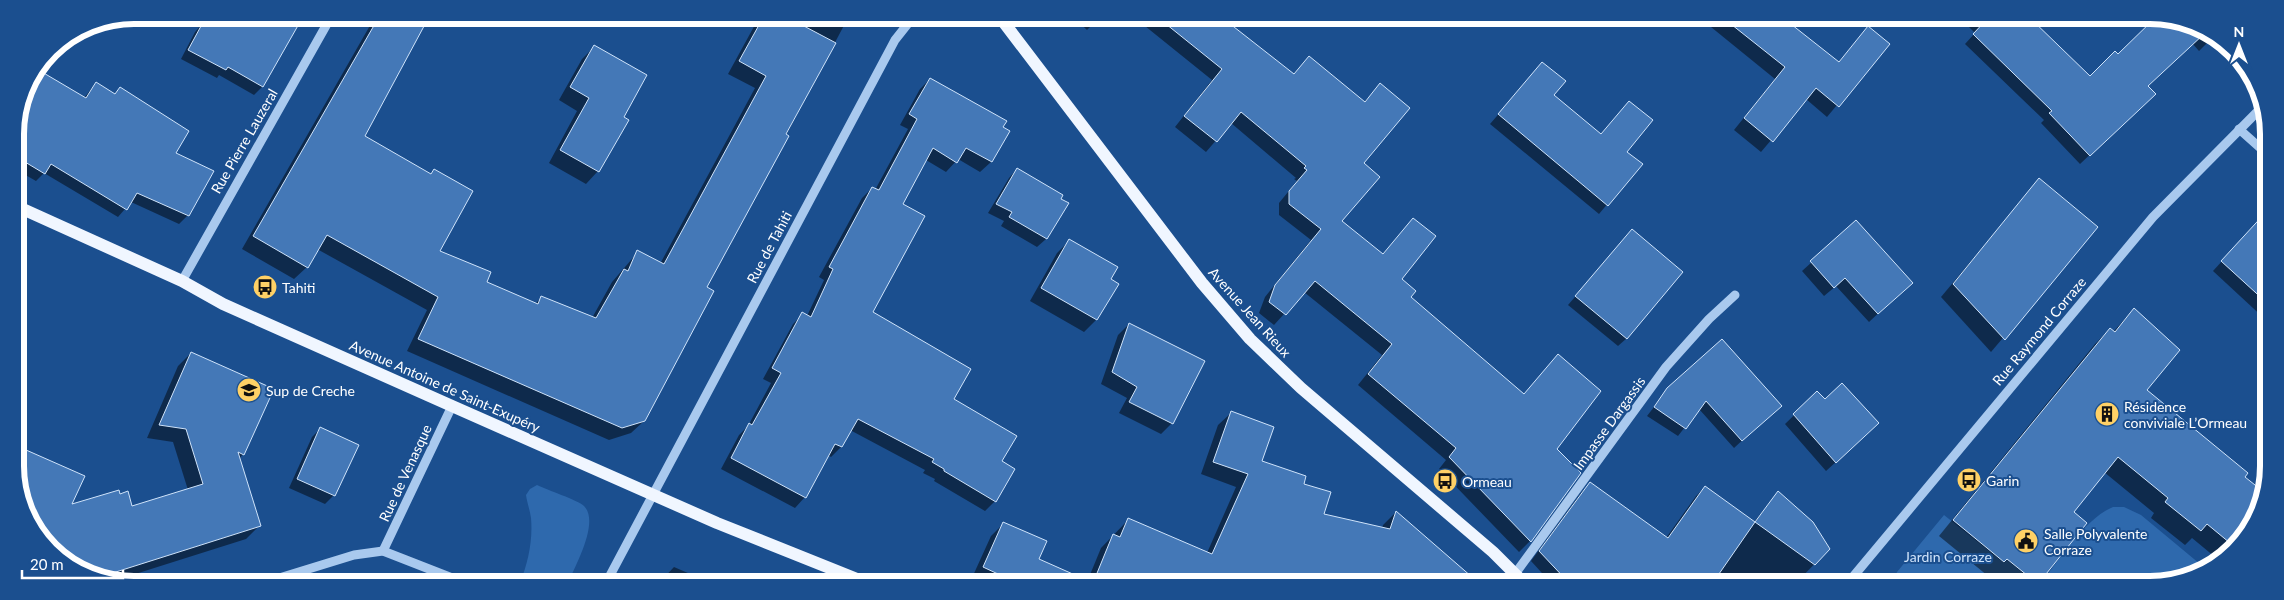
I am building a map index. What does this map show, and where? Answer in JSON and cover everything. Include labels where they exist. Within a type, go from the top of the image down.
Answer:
[{"type":"main road","name":"Avenue Jean Rieux","points":[[1005,24],[1202,283],[1250,339],[1301,388],[1493,552],[1516,574]]},
{"type":"main road","name":"Avenue Antoine de Saint-Exupéry","points":[[24,210],[182,281],[224,304],[452,406],[717,522],[850,576]]},
{"type":"street","name":"Rue Pierre Lauzeral","points":[[182,281],[327,24]]},
{"type":"street","name":"Rue de Tahiti","points":[[610,576],[895,40],[908,24]]},
{"type":"street","name":"Rue Raymond Corraze","points":[[1854,576],[2153,217],[2257,111]]},
{"type":"street","points":[[2239,129],[2260,148]]},
{"type":"street","name":"Impasse Dargassis","points":[[1516,574],[1666,367],[1709,319],[1735,295]]},
{"type":"street","name":"Rue de Venasque","points":[[383,551],[452,406]]},
{"type":"street","points":[[286,576],[354,555],[383,551],[447,576]]},
{"type":"green space","points":[[537,485],[569,498],[584,506],[588,513],[588,533],[571,576],[522,576],[531,543],[531,518],[526,495],[530,489]]},
{"type":"green space","points":[[2113,507],[2124,507],[2141,515],[2200,564],[2171,574],[2157,576],[2046,576],[2082,530],[2102,513]]},
{"type":"green space","name":"Jardin Corraze","points":[[1944,515],[2004,563],[2007,560],[2026,576],[1895,576]]},
{"type":"building","points":[[202,24],[299,24],[263,87],[228,67],[226,70],[188,50]]},
{"type":"building","points":[[375,24],[425,24],[365,136],[431,174],[434,169],[473,191],[440,251],[491,272],[487,282],[538,304],[541,296],[596,318],[624,269],[628,271],[637,250],[664,264],[766,76],[739,61],[760,24],[800,24],[836,43],[786,134],[789,136],[707,287],[714,291],[645,421],[622,428],[418,339],[438,297],[327,235],[308,268],[253,236]]},
{"type":"building","points":[[1166,24],[1230,24],[1294,74],[1309,56],[1365,102],[1380,83],[1410,108],[1364,163],[1380,177],[1342,221],[1383,254],[1413,218],[1436,236],[1402,279],[1416,291],[1411,297],[1524,394],[1558,354],[1601,391],[1557,449],[1581,473],[1531,542],[1449,457],[1456,448],[1368,374],[1392,344],[1315,281],[1286,315],[1269,302],[1275,285],[1321,229],[1289,204],[1289,191],[1307,170],[1304,168],[1306,166],[1241,112],[1217,142],[1184,116],[1222,69]]},
{"type":"building","points":[[1731,24],[1791,24],[1839,62],[1868,26],[1890,44],[1839,107],[1816,88],[1773,142],[1744,118],[1785,67]]},
{"type":"building","points":[[1982,24],[2036,24],[2090,76],[2115,51],[2118,54],[2149,24],[2171,26],[2201,36],[2148,86],[2156,94],[2090,156],[2049,113],[2052,111],[1973,34]]},
{"type":"building","points":[[594,45],[647,75],[624,117],[629,120],[599,172],[560,150],[589,98],[570,87]]},
{"type":"building","points":[[1542,62],[1566,81],[1554,95],[1601,134],[1629,101],[1653,120],[1627,152],[1643,164],[1608,206],[1498,114]]},
{"type":"building","points":[[43,72],[86,98],[96,82],[115,94],[120,87],[189,131],[176,153],[214,171],[189,216],[137,193],[127,210],[51,164],[45,174],[24,161],[26,113],[32,92]]},
{"type":"building","points":[[930,78],[1007,121],[1003,127],[1010,131],[992,162],[966,148],[957,163],[933,148],[903,204],[925,216],[873,312],[971,369],[954,399],[1017,436],[1002,461],[1015,469],[996,502],[944,471],[944,469],[932,462],[934,459],[858,419],[842,447],[835,444],[806,498],[731,458],[749,423],[752,425],[781,373],[772,368],[802,312],[811,317],[833,269],[829,267],[872,187],[879,190],[917,119],[909,114]]},
{"type":"building","points":[[1017,168],[1063,195],[1061,199],[1069,203],[1047,239],[1009,217],[1012,212],[996,204]]},
{"type":"building","points":[[2039,178],[2098,227],[2005,340],[1953,284]]},
{"type":"building","points":[[2260,219],[2260,297],[2221,261]]},
{"type":"building","points":[[1856,220],[1913,283],[1878,314],[1845,278],[1834,288],[1810,261]]},
{"type":"building","points":[[1632,229],[1683,272],[1627,339],[1575,296]]},
{"type":"building","points":[[1069,239],[1118,267],[1111,279],[1119,284],[1097,320],[1041,288]]},
{"type":"building","name":"Résidence conviviale L’Ormeau","points":[[2134,308],[2180,350],[2147,390],[2248,473],[2245,477],[2258,487],[2252,508],[2229,543],[2207,524],[2201,531],[2165,502],[2168,498],[2118,457],[2074,512],[2087,523],[2044,576],[2028,576],[2007,559],[2004,562],[1953,520],[2110,328],[2115,332]]},
{"type":"building","points":[[1129,323],[1205,361],[1173,424],[1129,402],[1137,387],[1112,372]]},
{"type":"building","points":[[1722,339],[1782,406],[1742,441],[1706,401],[1686,429],[1654,407],[1667,388]]},
{"type":"building","points":[[191,352],[274,389],[244,455],[238,452],[261,526],[111,573],[85,565],[73,558],[56,544],[32,508],[24,473],[24,449],[85,476],[72,504],[119,490],[120,494],[128,491],[132,506],[203,484],[186,429],[159,425]]},
{"type":"building","points":[[1842,383],[1879,423],[1836,463],[1793,414],[1817,391],[1825,399]]},
{"type":"building","points":[[1231,411],[1274,427],[1262,461],[1306,476],[1304,484],[1331,492],[1324,514],[1390,529],[1396,511],[1471,576],[1096,576],[1113,534],[1120,537],[1128,518],[1212,554],[1248,474],[1213,462]]},
{"type":"building","points":[[320,427],[359,445],[335,496],[297,479]]},
{"type":"building","points":[[1590,482],[1668,538],[1705,486],[1755,522],[1718,576],[1562,576],[1539,551]]},
{"type":"building","points":[[1778,491],[1813,522],[1830,549],[1815,565],[1755,522]]},
{"type":"building","points":[[1003,522],[1047,541],[1039,559],[1077,576],[997,576],[998,574],[983,567]]},
{"type":"place","name":"Tahiti","points":[[265,287]]},
{"type":"place","name":"Sup de Creche","points":[[249,390]]},
{"type":"place","name":"Résidence conviviale L’Ormeau","points":[[2107,414]]},
{"type":"place","name":"Garin","points":[[1969,480]]},
{"type":"place","name":"Ormeau","points":[[1445,481]]},
{"type":"place","name":"Salle Polyvalente Corraze","points":[[2026,541]]}]
